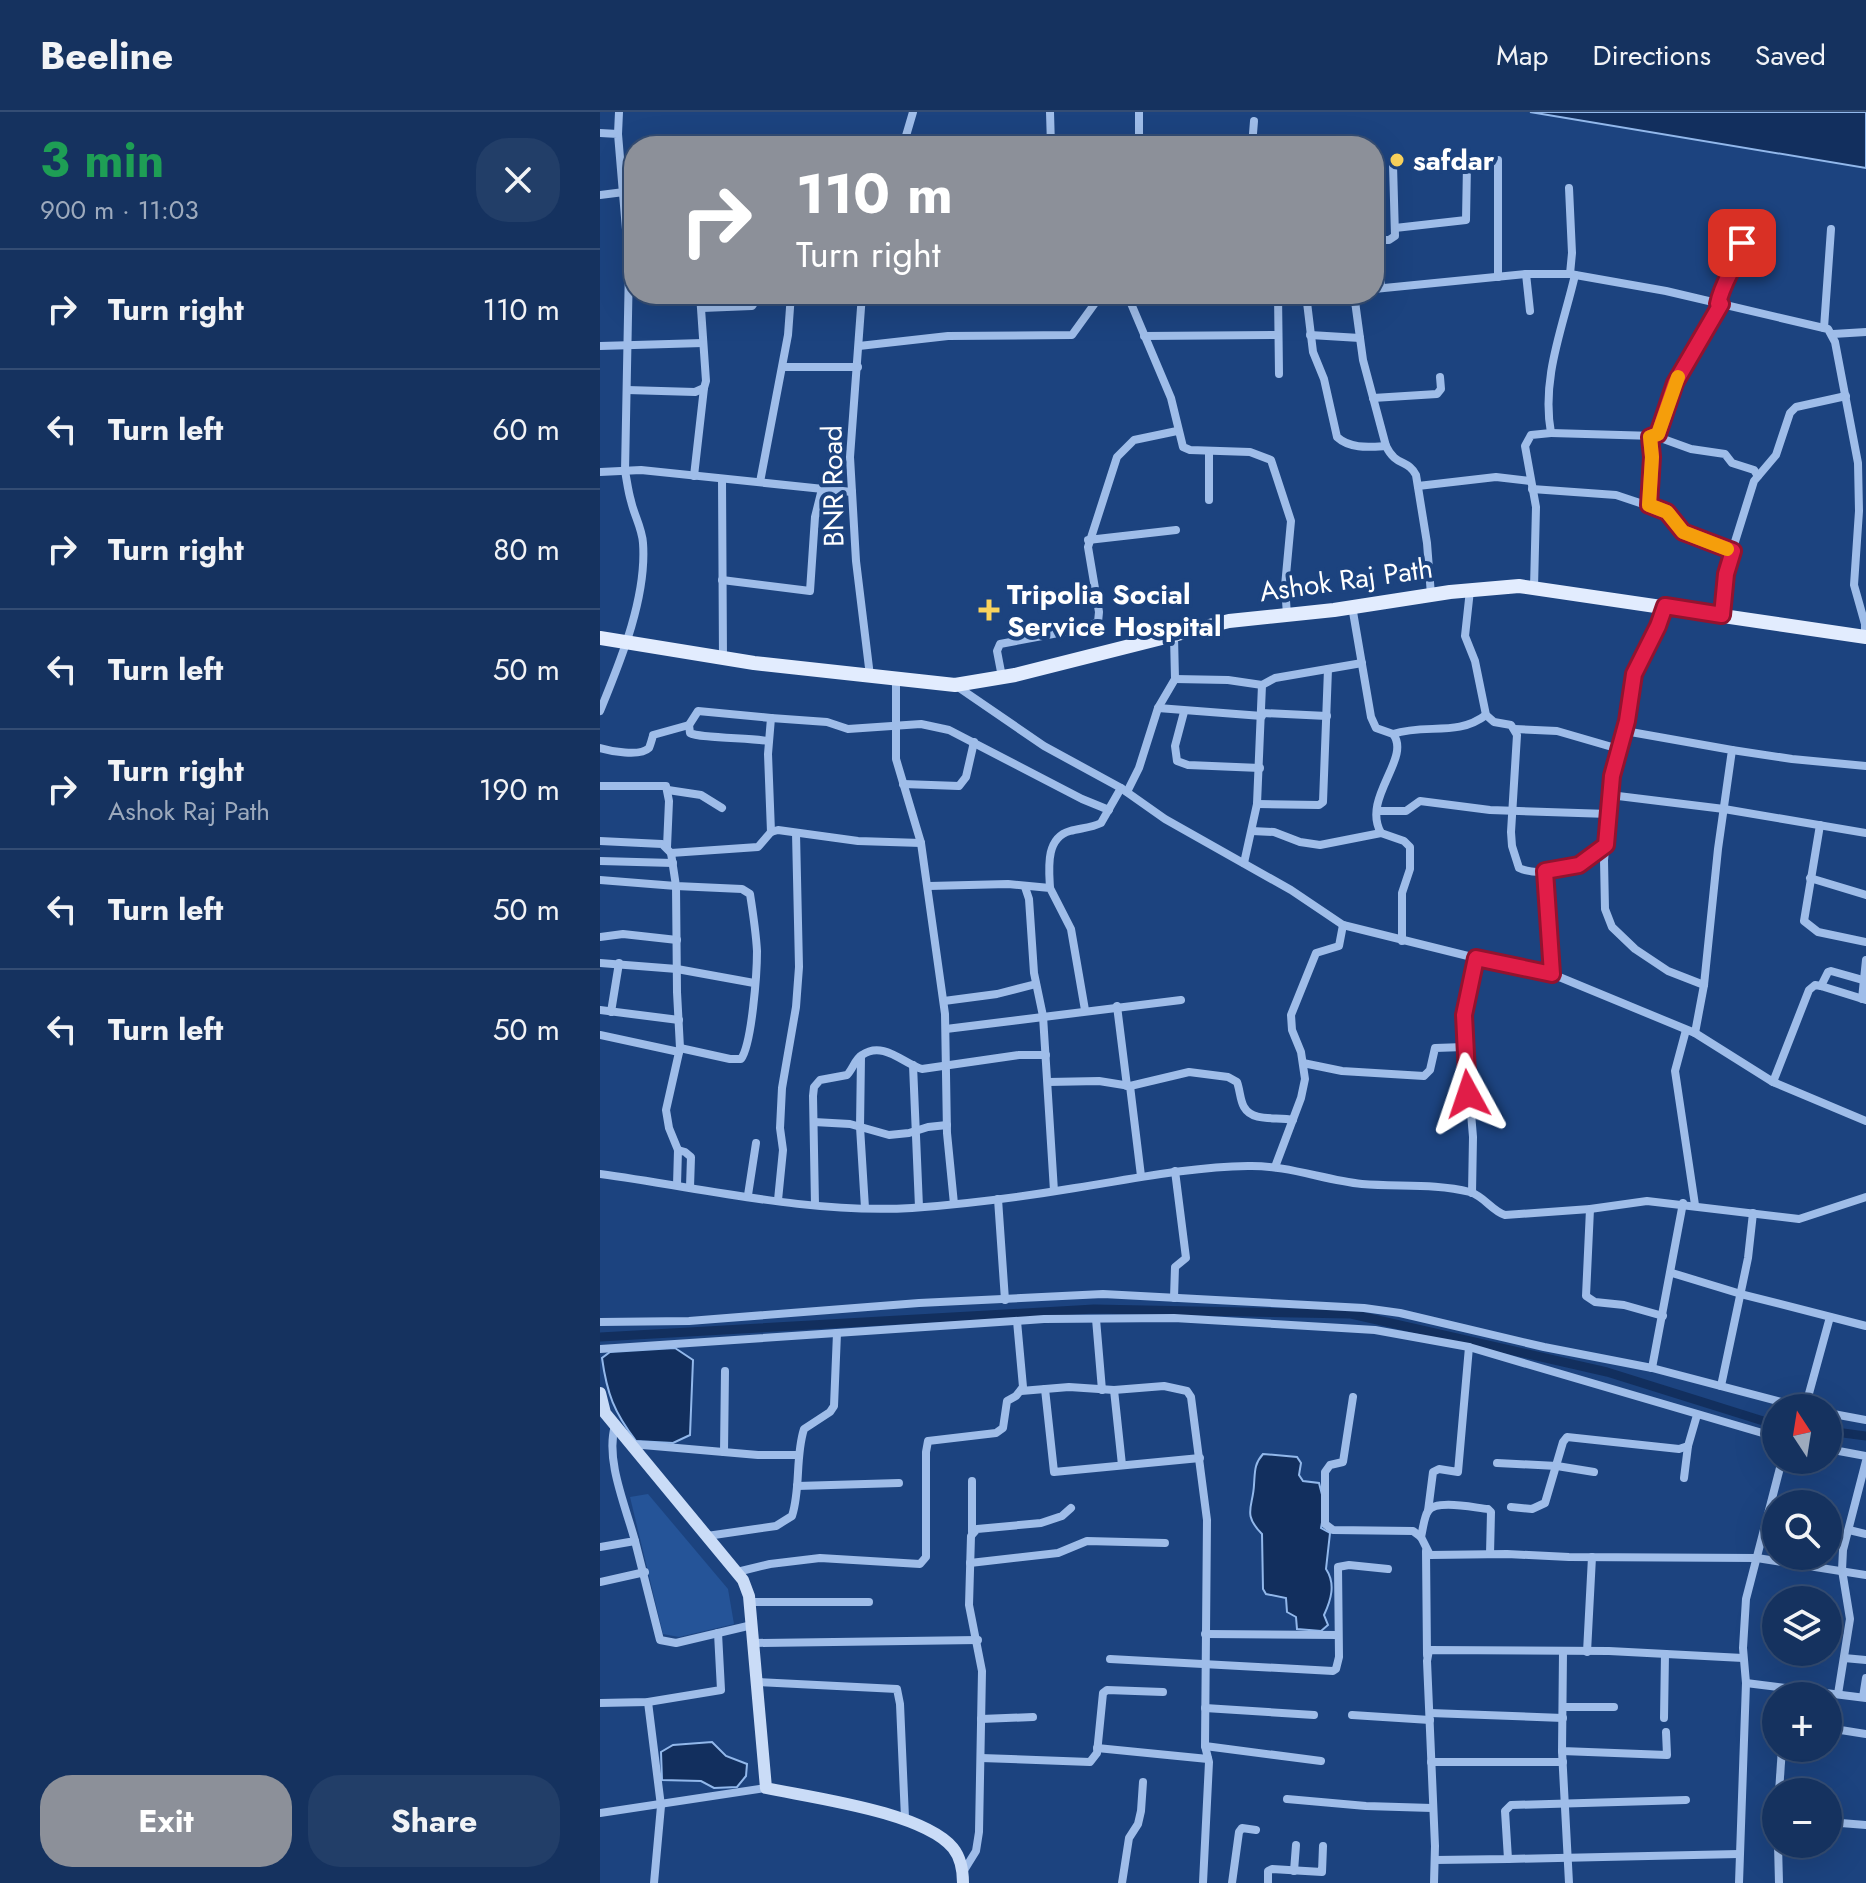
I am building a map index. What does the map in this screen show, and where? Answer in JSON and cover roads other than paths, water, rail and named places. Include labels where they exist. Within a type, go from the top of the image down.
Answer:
[{"type":"main road","name":"Ashok Raj Path","points":[[600,638],[723,658],[955,685],[1002,677],[1229,621],[1519,586],[1866,637]]},
{"type":"main road","points":[[600,1393],[605,1413],[743,1580],[750,1602],[766,1788],[905,1818],[934,1832],[953,1848],[960,1859],[963,1878]]},
{"type":"street","points":[[600,195],[624,192],[619,112]]},
{"type":"street","points":[[906,136],[913,112]]},
{"type":"street","points":[[1050,112],[1051,136]]},
{"type":"street","points":[[1139,112],[1139,136]]},
{"type":"street","points":[[1253,136],[1254,121]]},
{"type":"street","points":[[600,133],[618,134]]},
{"type":"street","points":[[1498,160],[1498,277]]},
{"type":"street","points":[[1395,228],[1466,220],[1467,164]]},
{"type":"street","points":[[1384,239],[1393,238],[1395,228],[1393,165]]},
{"type":"street","points":[[1551,433],[1547,403],[1550,368],[1573,274],[1569,188]]},
{"type":"street","points":[[1649,505],[1653,436],[1675,383],[1720,304],[1722,287],[1739,255],[1746,223]]},
{"type":"street","points":[[1824,328],[1831,229]]},
{"type":"street","points":[[1526,274],[1530,311]]},
{"type":"street","points":[[1384,288],[1526,274],[1573,274],[1666,291],[1824,328],[1833,334],[1866,332]]},
{"type":"street","points":[[600,711],[628,643],[641,576],[643,543],[625,471],[631,304]]},
{"type":"street","points":[[694,476],[706,381],[701,304]]},
{"type":"street","points":[[702,308],[753,304]]},
{"type":"street","points":[[760,482],[783,367],[790,304]]},
{"type":"street","name":"BNR Road","points":[[861,304],[850,457],[856,561],[870,676]]},
{"type":"street","points":[[859,346],[948,336],[1072,335],[1094,304]]},
{"type":"street","points":[[1131,304],[1171,398],[1183,447],[1263,455],[1271,460],[1291,521],[1285,586],[1287,615]]},
{"type":"street","points":[[1278,304],[1279,374]]},
{"type":"street","points":[[1307,304],[1313,352],[1324,379],[1337,437],[1343,443],[1356,446],[1386,446]]},
{"type":"street","points":[[1355,304],[1360,338],[1386,446],[1397,462],[1413,469],[1418,486],[1431,595]]},
{"type":"street","points":[[1833,334],[1862,463],[1854,585],[1866,637]]},
{"type":"street","points":[[1144,336],[1278,335]]},
{"type":"street","points":[[1310,335],[1360,338]]},
{"type":"street","points":[[600,346],[703,343]]},
{"type":"street","points":[[783,367],[858,367]]},
{"type":"street","points":[[1373,398],[1437,394],[1441,389],[1440,377]]},
{"type":"street","points":[[627,390],[695,392],[704,388]]},
{"type":"street","points":[[1722,615],[1726,574],[1758,476],[1781,444],[1790,413],[1796,407],[1846,396]]},
{"type":"street","points":[[1002,677],[997,651],[1000,644],[1085,628],[1098,622],[1088,540],[1117,457],[1134,440],[1177,431]]},
{"type":"street","points":[[1534,588],[1537,521],[1526,457],[1527,441],[1531,435],[1653,436],[1691,449],[1725,454],[1732,463],[1754,470],[1758,476]]},
{"type":"street","points":[[1209,451],[1209,500]]},
{"type":"street","points":[[600,472],[694,476],[852,492]]},
{"type":"street","points":[[1418,486],[1496,477],[1531,485],[1606,492],[1667,512],[1683,532],[1733,551]]},
{"type":"street","points":[[722,479],[723,658]]},
{"type":"street","points":[[722,580],[810,591],[815,517],[822,489]]},
{"type":"street","points":[[1088,540],[1176,530]]},
{"type":"street","points":[[1470,590],[1465,636],[1475,661],[1486,715],[1494,722],[1511,725],[1515,729],[1512,846],[1519,868],[1545,871],[1579,865],[1606,845]]},
{"type":"street","points":[[1352,606],[1374,724],[1397,738],[1398,749],[1392,770],[1382,784],[1377,822],[1381,833]]},
{"type":"street","points":[[1665,606],[1634,674],[1610,795],[1603,885],[1607,917],[1612,927],[1635,949],[1661,966],[1704,985]]},
{"type":"street","points":[[1085,1010],[1071,929],[1050,888],[1051,853],[1055,841],[1064,833],[1101,823],[1139,768],[1158,708],[1175,679],[1174,636]]},
{"type":"street","points":[[1175,679],[1228,680],[1262,685],[1275,678],[1362,663]]},
{"type":"street","points":[[1257,804],[1301,806],[1323,802],[1328,669]]},
{"type":"street","points":[[896,679],[896,759],[921,843],[944,1001],[947,1125],[954,1204]]},
{"type":"street","points":[[955,685],[1044,746],[1124,790],[1165,819],[1291,890],[1343,925],[1552,974],[1690,1032],[1773,1082],[1866,1121]]},
{"type":"street","points":[[1244,863],[1257,804],[1262,685]]},
{"type":"street","points":[[1158,708],[1184,712],[1327,716]]},
{"type":"street","points":[[600,748],[617,752],[642,751],[650,747],[651,737],[658,732],[689,725],[698,711],[827,722],[848,729],[936,725],[1109,810]]},
{"type":"street","points":[[1184,712],[1175,746],[1177,761],[1200,766],[1260,768]]},
{"type":"street","points":[[1393,734],[1430,728],[1460,728],[1486,715]]},
{"type":"street","points":[[600,861],[758,847],[771,832],[768,741],[771,718]]},
{"type":"street","points":[[689,725],[692,736],[768,741]]},
{"type":"street","points":[[1515,729],[1557,731],[1619,749]]},
{"type":"street","points":[[1625,731],[1792,759],[1866,766]]},
{"type":"street","points":[[903,784],[959,786],[966,777],[974,742]]},
{"type":"street","points":[[1695,1205],[1675,1071],[1704,985],[1732,750]]},
{"type":"street","points":[[600,786],[662,785],[668,790],[701,795],[722,808]]},
{"type":"street","points":[[668,790],[670,854],[676,886],[680,1050],[666,1110],[678,1150],[677,1185]]},
{"type":"street","points":[[1610,795],[1724,809],[1866,833]]},
{"type":"street","points":[[1378,811],[1406,811],[1420,801],[1490,810],[1609,814]]},
{"type":"street","points":[[1820,825],[1804,915],[1806,924],[1818,932],[1866,942]]},
{"type":"street","points":[[1252,831],[1274,832],[1300,842],[1320,845],[1381,833],[1404,841],[1410,847],[1410,869],[1402,902],[1402,941]]},
{"type":"street","points":[[771,832],[858,841],[921,843]]},
{"type":"street","points":[[778,1200],[783,1150],[780,1128],[782,1088],[796,1007],[799,967],[796,833]]},
{"type":"street","points":[[600,841],[662,844],[670,854]]},
{"type":"street","points":[[1545,871],[1552,974]]},
{"type":"street","points":[[1810,878],[1866,895]]},
{"type":"street","points":[[600,880],[747,890],[757,949],[750,1031],[741,1059],[600,1035]]},
{"type":"street","points":[[929,886],[998,884],[1050,888]]},
{"type":"street","points":[[1025,887],[1029,899],[1036,984],[1043,1016],[1054,1191]]},
{"type":"street","points":[[1275,1167],[1304,1088],[1300,1046],[1292,1030],[1291,1015],[1316,953],[1339,946],[1343,925]]},
{"type":"street","points":[[600,937],[623,934],[677,940]]},
{"type":"street","points":[[1472,1193],[1473,1137],[1464,1047],[1466,1005],[1476,958]]},
{"type":"street","points":[[1773,1082],[1805,997],[1815,985],[1864,999],[1866,960]]},
{"type":"street","points":[[600,963],[677,969],[754,983]]},
{"type":"street","points":[[611,1012],[619,963]]},
{"type":"street","points":[[1821,986],[1831,971],[1865,981]]},
{"type":"street","points":[[944,1001],[997,994],[1036,984]]},
{"type":"street","points":[[946,1029],[1181,1000]]},
{"type":"street","points":[[1117,1006],[1141,1176]]},
{"type":"street","points":[[600,1010],[679,1020]]},
{"type":"street","points":[[1303,1063],[1342,1071],[1424,1076],[1430,1070],[1435,1048],[1464,1047]]},
{"type":"street","points":[[815,1205],[816,1083],[847,1075],[861,1055],[867,1052],[881,1051],[903,1058],[922,1069],[1019,1055],[1046,1055]]},
{"type":"street","points":[[861,1055],[860,1127],[865,1208]]},
{"type":"street","points":[[913,1065],[919,1207]]},
{"type":"street","points":[[1048,1082],[1099,1081],[1128,1086],[1183,1072],[1228,1077],[1237,1082],[1244,1108],[1250,1113],[1259,1117],[1293,1120]]},
{"type":"street","points":[[814,1122],[843,1123],[881,1134],[916,1132],[947,1125]]},
{"type":"street","points":[[748,1195],[756,1143]]},
{"type":"street","points":[[678,1150],[691,1157],[690,1187]]},
{"type":"street","points":[[600,1174],[815,1205],[865,1208],[954,1204],[1175,1171],[1248,1166],[1275,1167],[1335,1180],[1447,1188],[1482,1197],[1496,1212],[1505,1215],[1647,1201],[1799,1219],[1866,1197]]},
{"type":"street","points":[[1174,1298],[1175,1267],[1186,1258],[1175,1171]]},
{"type":"street","points":[[998,1199],[1005,1300]]},
{"type":"street","points":[[1652,1368],[1683,1203]]},
{"type":"street","points":[[1590,1209],[1586,1296],[1595,1302],[1624,1305],[1663,1316]]},
{"type":"street","points":[[1721,1386],[1741,1294],[1753,1213]]},
{"type":"street","points":[[1672,1273],[1866,1326]]},
{"type":"street","points":[[600,1322],[689,1321],[919,1303],[1005,1300],[1036,1295],[1103,1294],[1388,1311],[1652,1368],[1762,1397]]},
{"type":"street","points":[[1805,1394],[1830,1317]]},
{"type":"street","points":[[600,1349],[1017,1321],[1096,1319],[1174,1318],[1375,1330],[1469,1347],[1762,1433]]},
{"type":"street","points":[[1096,1319],[1102,1390]]},
{"type":"street","points":[[1017,1321],[1023,1382],[1021,1391]]},
{"type":"street","points":[[707,1536],[786,1522],[792,1516],[804,1429],[834,1406],[837,1333]]},
{"type":"street","points":[[1421,1537],[1433,1472],[1439,1469],[1458,1472],[1469,1347]]},
{"type":"street","points":[[724,1452],[725,1371]]},
{"type":"street","points":[[737,1572],[820,1558],[920,1564],[926,1557],[928,1441],[1000,1432],[1007,1401],[1021,1391],[1164,1386],[1187,1391],[1191,1397],[1207,1520],[1205,1746],[1208,1759],[1203,1883]]},
{"type":"street","points":[[1045,1389],[1054,1472],[1200,1458]]},
{"type":"street","points":[[1114,1390],[1122,1465]]},
{"type":"street","points":[[1353,1397],[1343,1462],[1330,1465],[1325,1472],[1325,1524],[1333,1530],[1413,1531],[1421,1537],[1426,1551],[1434,1883]]},
{"type":"street","points":[[1684,1478],[1688,1446],[1697,1415]]},
{"type":"street","points":[[1842,1416],[1866,1420]]},
{"type":"street","points":[[615,1426],[612,1455],[645,1572],[660,1640],[676,1643],[752,1625]]},
{"type":"street","points":[[1511,1507],[1532,1509],[1545,1503],[1567,1437],[1666,1449],[1688,1446]]},
{"type":"street","points":[[630,1444],[799,1455]]},
{"type":"street","points":[[1840,1682],[1850,1619],[1842,1570],[1843,1550],[1866,1459],[1842,1453]]},
{"type":"street","points":[[1497,1463],[1557,1466],[1594,1472]]},
{"type":"street","points":[[963,1878],[978,1842],[981,1758],[982,1671],[970,1611],[972,1481]]},
{"type":"street","points":[[797,1486],[899,1483]]},
{"type":"street","points":[[1428,1511],[1441,1505],[1488,1509],[1491,1512],[1490,1554]]},
{"type":"street","points":[[972,1532],[1041,1523],[1062,1516],[1071,1508]]},
{"type":"street","points":[[1849,1530],[1866,1534]]},
{"type":"street","points":[[600,1547],[635,1541]]},
{"type":"street","points":[[970,1563],[1058,1553],[1087,1541],[1165,1543]]},
{"type":"street","points":[[1739,1883],[1746,1599],[1762,1543]]},
{"type":"street","points":[[1426,1551],[1430,1555],[1762,1559]]},
{"type":"street","points":[[1587,1652],[1592,1557]]},
{"type":"street","points":[[1110,1659],[1333,1671],[1338,1665],[1338,1567],[1349,1565],[1388,1569]]},
{"type":"street","points":[[1842,1570],[1866,1575]]},
{"type":"street","points":[[600,1582],[645,1572]]},
{"type":"street","points":[[750,1602],[869,1602]]},
{"type":"street","points":[[600,1703],[648,1702],[721,1690],[718,1633]]},
{"type":"street","points":[[1205,1634],[1338,1635]]},
{"type":"street","points":[[754,1643],[978,1640]]},
{"type":"street","points":[[1427,1655],[1432,1649],[1609,1651],[1743,1658]]},
{"type":"street","points":[[1563,1652],[1562,1751],[1569,1883]]},
{"type":"street","points":[[1664,1718],[1665,1654]]},
{"type":"street","points":[[1844,1658],[1866,1660]]},
{"type":"street","points":[[1842,1694],[1864,1697],[1866,1678]]},
{"type":"street","points":[[757,1682],[897,1689],[905,1818]]},
{"type":"street","points":[[1746,1683],[1762,1685]]},
{"type":"street","points":[[981,1758],[1082,1763],[1094,1759],[1103,1693],[1107,1690],[1163,1692]]},
{"type":"street","points":[[648,1702],[661,1806],[654,1883]]},
{"type":"street","points":[[1352,1715],[1563,1712],[1614,1707]]},
{"type":"street","points":[[1205,1708],[1314,1715]]},
{"type":"street","points":[[981,1719],[1033,1717]]},
{"type":"street","points":[[1842,1730],[1866,1734]]},
{"type":"street","points":[[1562,1751],[1667,1755],[1666,1732]]},
{"type":"street","points":[[1205,1746],[1321,1761]]},
{"type":"street","points":[[1097,1748],[1208,1759]]},
{"type":"street","points":[[1431,1762],[1563,1762]]},
{"type":"street","points":[[1122,1883],[1129,1838],[1136,1829],[1141,1811],[1143,1782]]},
{"type":"street","points":[[600,1813],[766,1788]]},
{"type":"street","points":[[1287,1799],[1432,1808]]},
{"type":"street","points":[[1508,1859],[1505,1811],[1508,1806],[1686,1800]]},
{"type":"street","points":[[1842,1823],[1866,1825]]},
{"type":"street","points":[[1232,1883],[1239,1832],[1242,1828],[1256,1830]]},
{"type":"street","points":[[1294,1871],[1296,1845]]},
{"type":"street","points":[[1268,1883],[1268,1871],[1272,1869],[1322,1872],[1323,1846]]},
{"type":"street","points":[[1435,1860],[1739,1854]]},
{"type":"street","points":[[1778,1858],[1779,1883]]},
{"type":"waterway","points":[[600,1337],[1094,1309],[1351,1314],[1607,1372],[1762,1421]]},
{"type":"waterway","points":[[1842,1433],[1866,1436]]},
{"type":"place","name":"safdar","points":[[1397,160]]},
{"type":"place","name":"Tripolia Social Service Hospital","points":[[989,610]]}]
